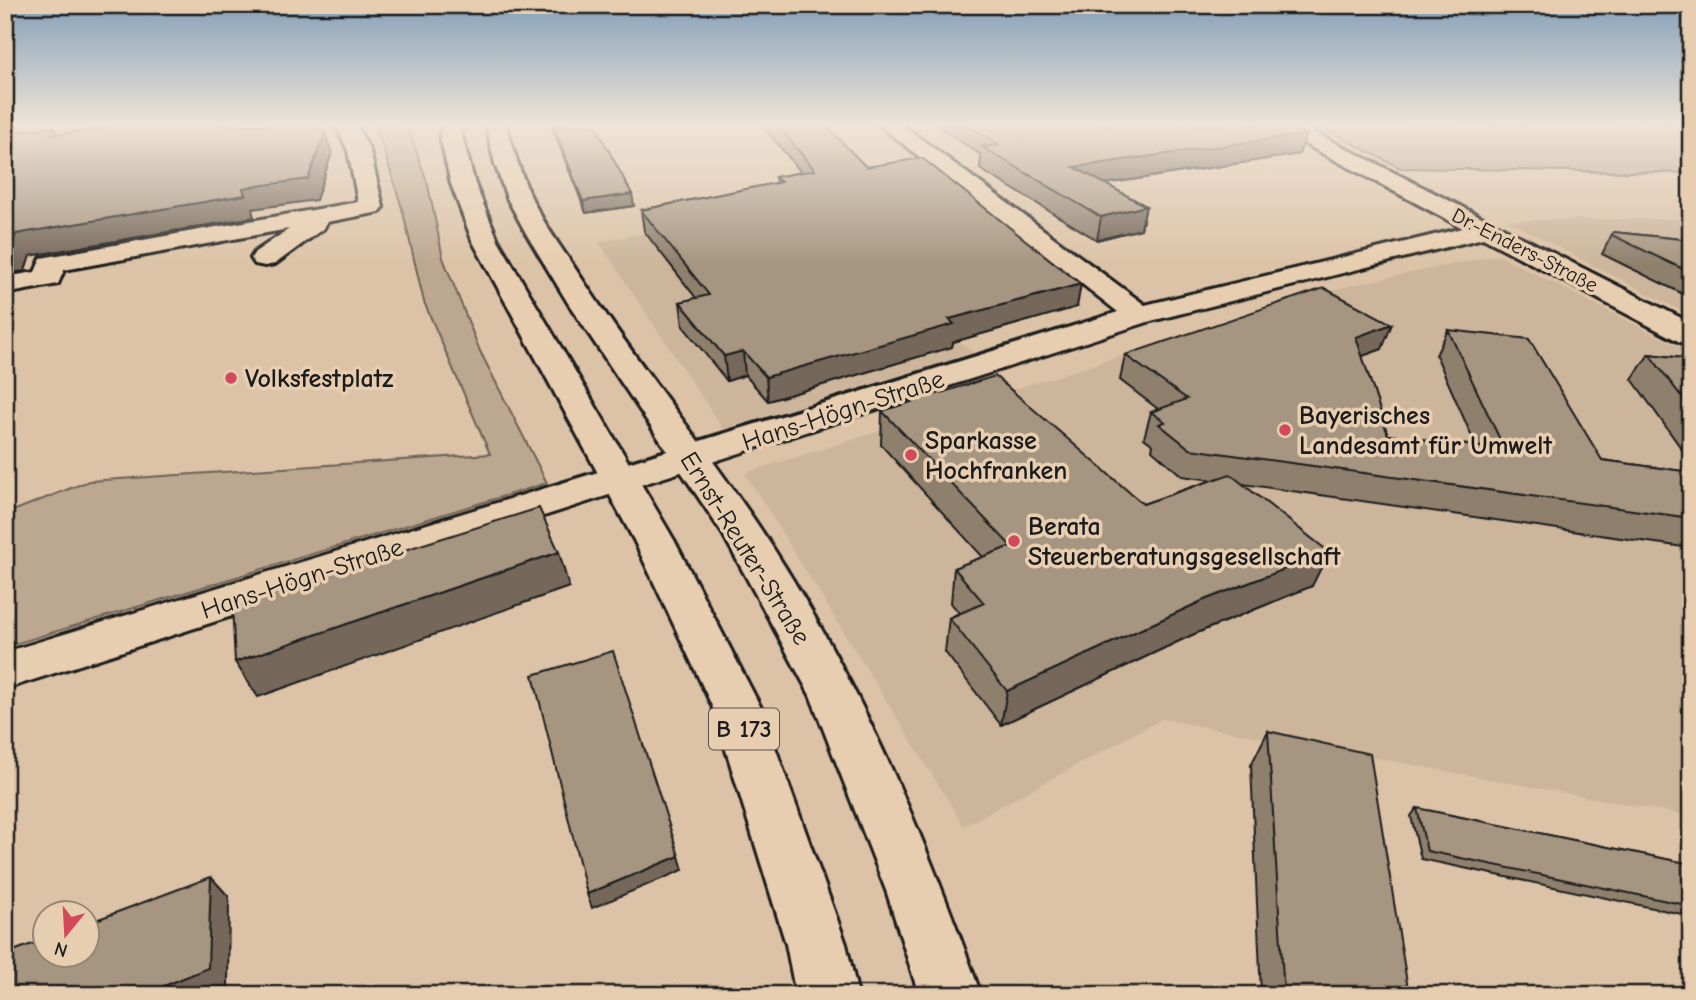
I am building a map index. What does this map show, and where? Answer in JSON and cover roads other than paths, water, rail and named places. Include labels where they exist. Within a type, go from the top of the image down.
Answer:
[{"type":"street","points":[[5,286],[48,278],[51,264],[371,207],[371,172]]},
{"type":"street","name":"B 173","points":[[460,172],[485,240],[654,540],[737,708],[816,944],[827,995]]},
{"type":"street","name":"Ernst-Reuter-Straße","points":[[511,172],[540,235],[583,303],[740,529],[833,692],[916,893],[950,995]]},
{"type":"street","points":[[951,172],[1140,315]]},
{"type":"street","name":"Dr.-Enders-Straße","points":[[1373,172],[1691,335]]},
{"type":"street","points":[[265,258],[323,217]]},
{"type":"street","name":"Hans-Högn-Straße","points":[[5,671],[692,458],[1140,315],[1485,230]]},
{"type":"place","name":"Volksfestplatz","points":[[231,378]]},
{"type":"place","name":"Bayerisches Landesamt für Umwelt","points":[[1285,430]]},
{"type":"place","name":"Sparkasse Hochfranken","points":[[911,455]]},
{"type":"place","name":"Berata Steuerberatungsgesellschaft","points":[[1014,541]]}]
